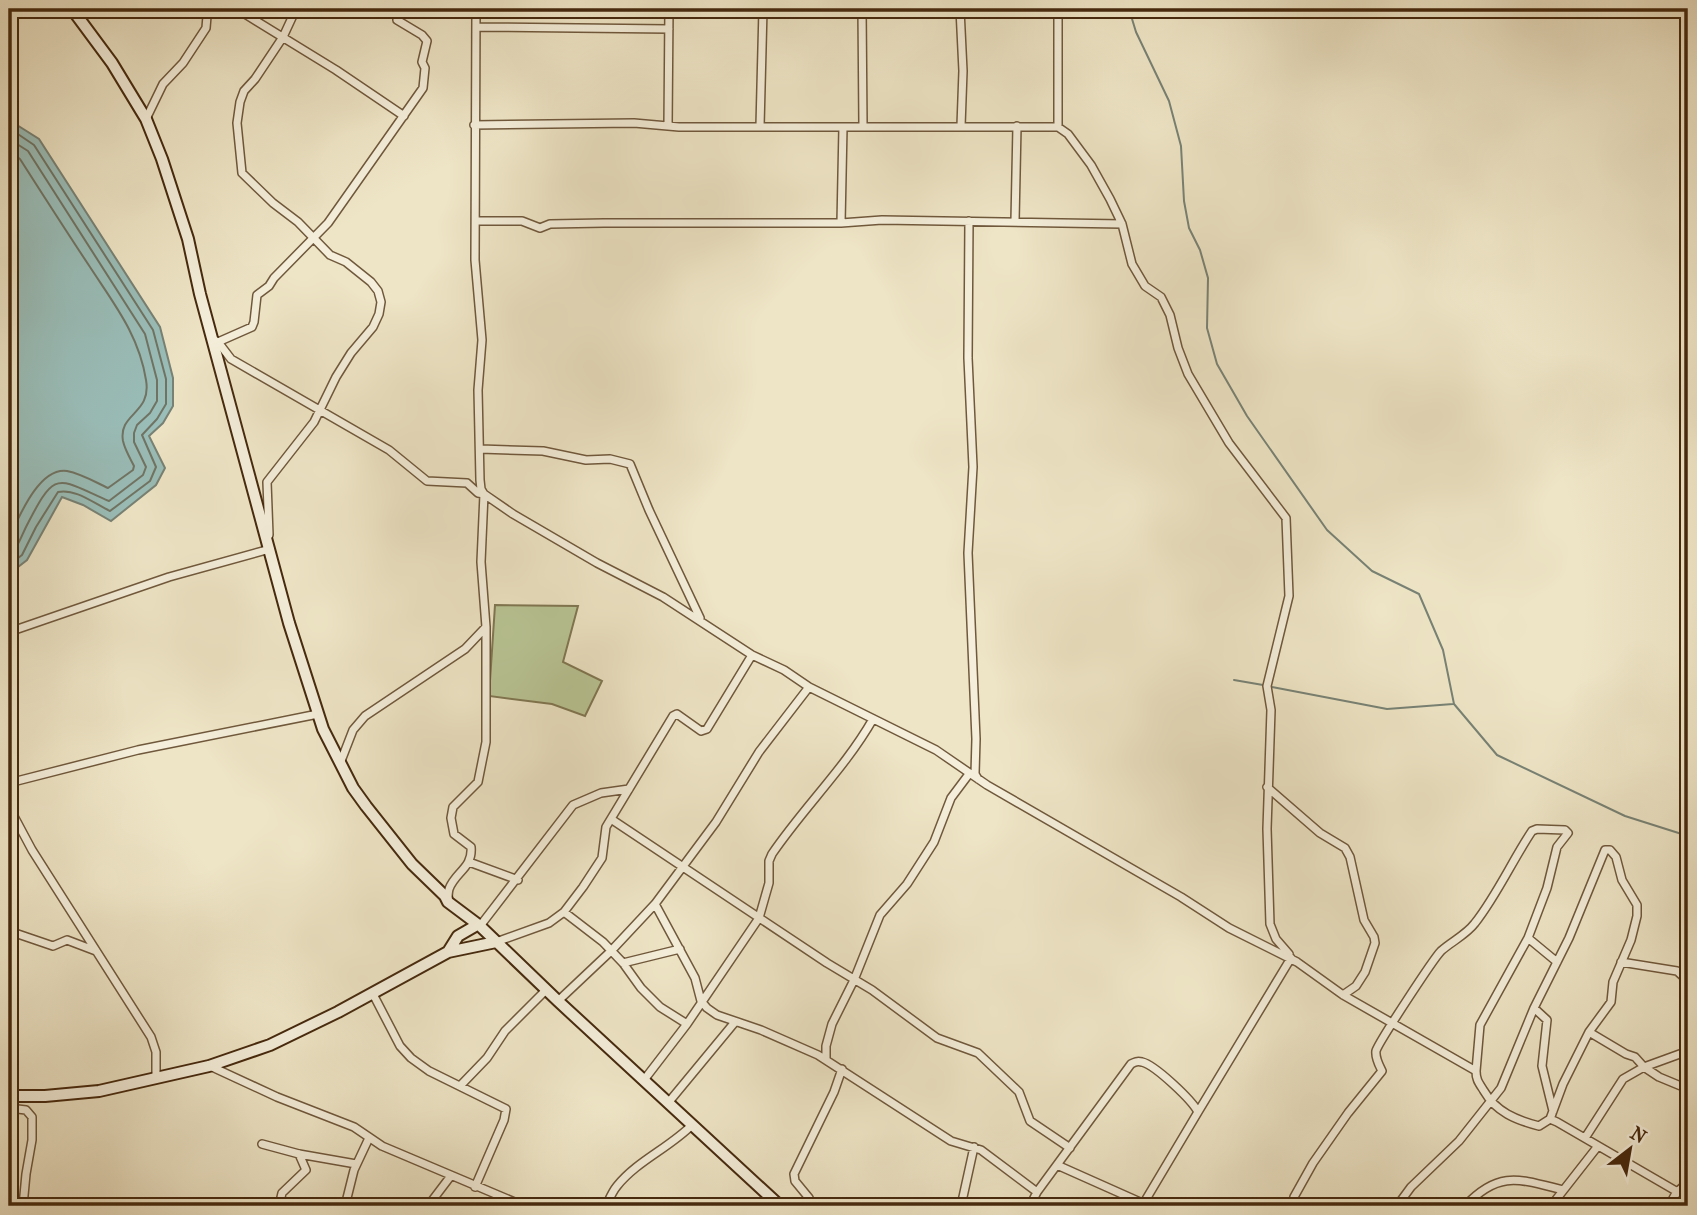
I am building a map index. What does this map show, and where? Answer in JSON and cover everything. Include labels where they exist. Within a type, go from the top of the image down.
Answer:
[{"type":"street","points":[[72,9],[112,63],[146,119],[162,159],[188,239],[289,623],[318,714],[353,788],[387,834],[412,864],[445,895],[448,902],[479,925],[780,1206]]},
{"type":"street","points":[[146,119],[163,85],[183,63],[206,28],[205,9]]},
{"type":"street","points":[[216,9],[246,14],[404,116]]},
{"type":"street","points":[[270,549],[267,482],[314,422],[318,410],[351,353],[373,327],[381,302],[378,291],[371,282],[346,262],[330,255],[246,177],[241,168],[237,123],[240,102],[244,91],[283,37],[296,9]]},
{"type":"street","points":[[216,343],[252,327],[257,295],[269,286],[328,223],[424,88],[425,68],[422,62],[427,41],[397,20],[399,9]]},
{"type":"street","points":[[448,902],[449,888],[469,862],[471,847],[454,834],[451,818],[457,801],[480,779],[486,742],[485,627],[481,562],[484,494],[481,489],[478,390],[482,340],[475,260],[476,9]]},
{"type":"street","points":[[668,126],[669,9]]},
{"type":"street","points":[[760,126],[763,9]]},
{"type":"street","points":[[862,9],[863,127]]},
{"type":"street","points":[[960,9],[963,71],[961,126]]},
{"type":"street","points":[[1058,9],[1058,127]]},
{"type":"street","points":[[476,27],[669,29]]},
{"type":"street","points":[[474,125],[634,123],[668,126],[1058,127],[1068,134],[1091,166],[1122,224],[1132,264],[1145,286],[1161,297],[1170,315],[1188,374],[1229,443],[1286,517],[1289,596],[1267,686],[1271,710],[1267,787],[1268,853],[1272,931],[1294,960]]},
{"type":"street","points":[[841,223],[843,127]]},
{"type":"street","points":[[1015,222],[1017,127]]},
{"type":"street","points":[[476,221],[522,221],[540,228],[550,224],[841,223],[882,220],[1122,224]]},
{"type":"street","points":[[969,221],[968,358],[973,467],[968,554],[976,739],[975,774],[978,780]]},
{"type":"street","points":[[216,343],[228,357],[388,450],[427,481],[455,484],[465,482],[513,514],[701,621],[752,655],[784,670],[809,687],[936,750],[978,780],[1181,897],[1229,928],[1294,960],[1343,995],[1476,1070]]},
{"type":"street","points":[[480,449],[543,452],[586,460],[610,459],[630,464],[701,621]]},
{"type":"street","points":[[9,632],[169,577],[270,549]]},
{"type":"street","points":[[341,761],[353,730],[365,716],[465,649],[485,627]]},
{"type":"street","points":[[9,1096],[99,1091],[209,1066],[270,1045],[373,994],[449,952],[496,942],[549,923],[564,912],[597,867],[602,858],[603,836],[611,819],[673,716],[677,714],[701,731],[707,729],[752,655]]},
{"type":"street","points":[[558,1001],[611,951],[655,904],[716,822],[759,752],[809,687]]},
{"type":"street","points":[[9,783],[138,751],[318,714]]},
{"type":"street","points":[[644,1080],[687,1024],[760,918],[769,883],[769,861],[772,854],[863,737],[873,719]]},
{"type":"street","points":[[826,1060],[826,1046],[832,1024],[854,980],[880,915],[907,884],[934,842],[951,798],[969,774]]},
{"type":"street","points":[[1267,787],[1320,833],[1345,848],[1350,857],[1364,920],[1375,943],[1365,972],[1356,986],[1343,995]]},
{"type":"street","points":[[449,952],[458,936],[479,925],[518,880],[573,805],[601,793],[629,789]]},
{"type":"street","points":[[10,811],[151,1037],[156,1052],[156,1079]]},
{"type":"street","points":[[611,819],[854,980],[887,999],[937,1038],[946,1043],[971,1048],[984,1057],[1019,1092],[1030,1121],[1070,1148]]},
{"type":"street","points":[[1292,1206],[1292,1201],[1313,1163],[1382,1071],[1376,1050],[1393,1023],[1439,953],[1474,924],[1497,892],[1513,859],[1532,831],[1537,829],[1565,830],[1568,833],[1557,847],[1547,888],[1528,938],[1480,1025],[1476,1079],[1490,1103],[1500,1110],[1532,1124],[1544,1125],[1590,1032],[1611,1002],[1613,982],[1631,940],[1638,908],[1622,880],[1616,856],[1610,850],[1605,850],[1501,1088],[1490,1103],[1459,1141],[1411,1187],[1397,1206]]},
{"type":"street","points":[[469,862],[518,880]]},
{"type":"street","points":[[655,904],[695,978],[701,1001],[717,1015],[777,1036],[826,1060],[932,1130],[951,1141],[981,1150],[1037,1192]]},
{"type":"street","points":[[564,912],[611,951],[641,989],[660,1007],[687,1024]]},
{"type":"street","points":[[9,931],[52,946],[69,940],[98,952]]},
{"type":"street","points":[[1528,938],[1557,962]]},
{"type":"street","points":[[623,963],[680,949]]},
{"type":"street","points":[[1057,1165],[1145,1205],[1198,1112],[1294,960]]},
{"type":"street","points":[[1621,961],[1677,971],[1688,981]]},
{"type":"street","points":[[460,1086],[487,1058],[505,1031],[546,990]]},
{"type":"street","points":[[373,994],[400,1046],[411,1058],[429,1071],[506,1109],[475,1187]]},
{"type":"street","points":[[1534,1008],[1548,1020],[1542,1066],[1551,1115],[1598,1146],[1688,1198]]},
{"type":"street","points":[[668,1103],[735,1022]]},
{"type":"street","points":[[1590,1032],[1635,1057],[1659,1077],[1688,1088]]},
{"type":"street","points":[[1585,1138],[1623,1079],[1644,1067],[1688,1051]]},
{"type":"street","points":[[1030,1206],[1037,1192],[1131,1064],[1145,1063],[1157,1071],[1193,1104],[1198,1112]]},
{"type":"street","points":[[209,1066],[277,1097],[354,1127],[382,1146],[521,1206]]},
{"type":"street","points":[[805,1206],[809,1198],[795,1181],[794,1174],[834,1092],[842,1069]]},
{"type":"street","points":[[9,1108],[26,1110],[32,1116],[32,1140],[23,1206]]},
{"type":"street","points":[[606,1206],[616,1187],[637,1167],[679,1138],[692,1125]]},
{"type":"street","points":[[345,1206],[356,1164],[369,1138]]},
{"type":"street","points":[[261,1144],[356,1164]]},
{"type":"street","points":[[1551,1206],[1598,1146]]},
{"type":"street","points":[[961,1206],[974,1147]]},
{"type":"street","points":[[278,1206],[282,1193],[306,1170],[299,1154]]},
{"type":"street","points":[[428,1206],[450,1177]]},
{"type":"street","points":[[1465,1206],[1486,1186],[1501,1181],[1523,1180],[1563,1190]]},
{"type":"street","points":[[1669,1206],[1676,1192],[1688,1182]]},
{"type":"green space","points":[[495,605],[578,606],[563,662],[602,681],[585,716],[552,704],[489,696]]},
{"type":"water","points":[[9,120],[39,139],[160,327],[173,378],[173,406],[163,423],[149,436],[165,468],[156,485],[111,521],[62,497],[27,560],[9,574]]},
{"type":"waterway","points":[[1129,9],[1136,32],[1169,101],[1181,146],[1184,201],[1189,228],[1200,250],[1208,278],[1207,328],[1217,364],[1247,416],[1327,530],[1372,571],[1419,594],[1443,650],[1454,704],[1497,755],[1625,816],[1688,836]]},
{"type":"waterway","points":[[1234,680],[1263,685]]},
{"type":"waterway","points":[[1272,687],[1387,709],[1453,704]]}]
